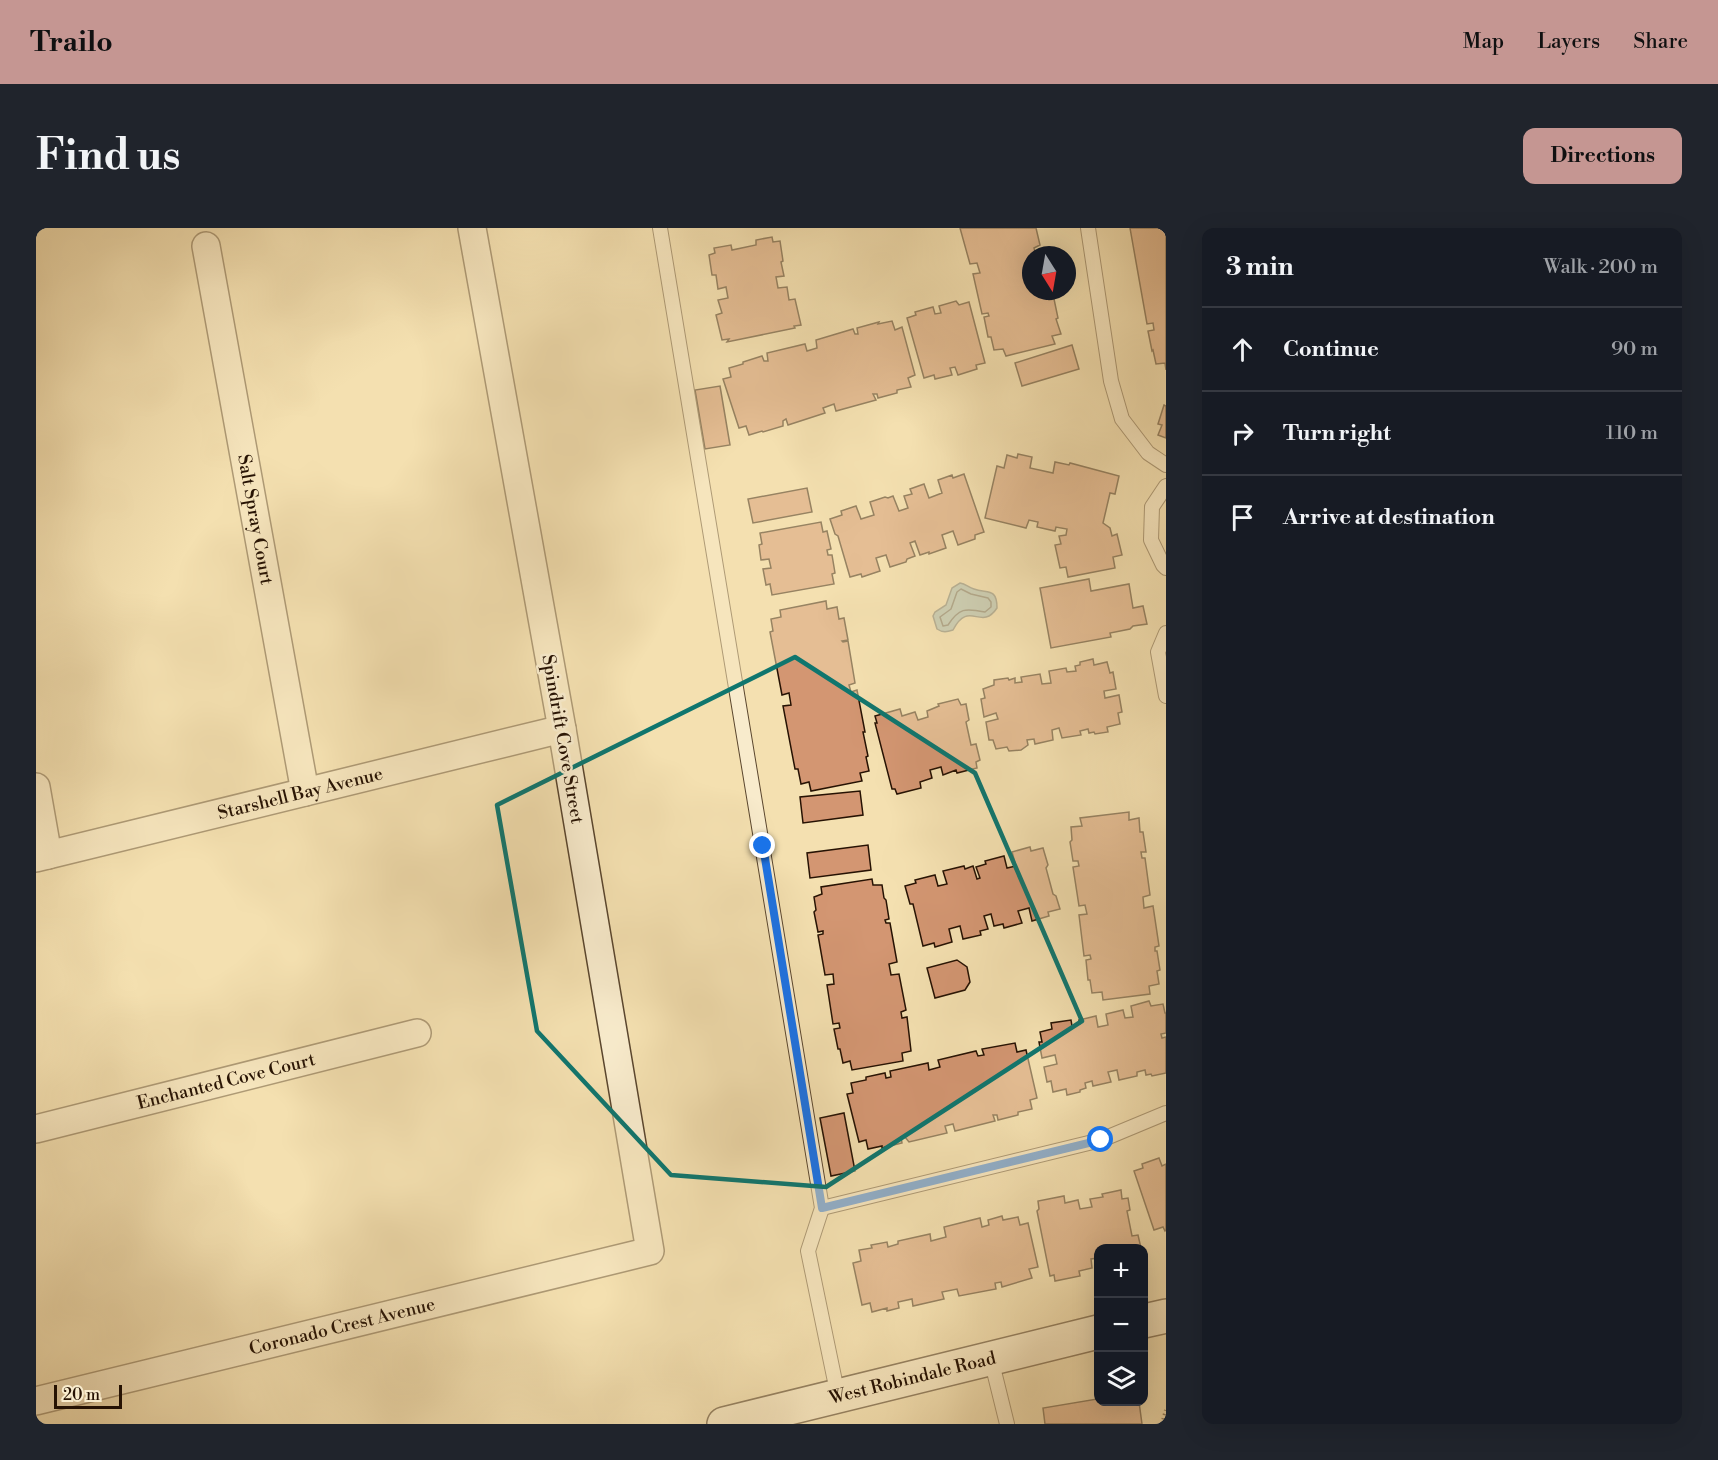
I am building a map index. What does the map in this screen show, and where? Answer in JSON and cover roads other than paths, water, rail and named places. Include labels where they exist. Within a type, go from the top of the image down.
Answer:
[{"type":"main road","name":"West Robindale Road","points":[[724,1424],[1094,1333]]},
{"type":"street","name":"Spindrift Cove Street","points":[[471,228],[562,729],[650,1251]]},
{"type":"street","name":"Salt Spray Court","points":[[206,246],[305,792]]},
{"type":"street","name":"Starshell Bay Avenue","points":[[42,856],[562,729]]},
{"type":"street","points":[[36,787],[42,856]]},
{"type":"street","name":"Enchanted Cove Court","points":[[36,1129],[417,1034]]},
{"type":"street","name":"Coronado Crest Avenue","points":[[36,1401],[650,1251]]},
{"type":"lane","points":[[660,228],[822,1208],[808,1251],[838,1396]]},
{"type":"lane","points":[[1088,228],[1111,381],[1122,419],[1148,453],[1166,465]]},
{"type":"lane","points":[[1166,486],[1152,507],[1151,540],[1166,568]]},
{"type":"lane","points":[[1166,633],[1158,652],[1166,696]]},
{"type":"lane","points":[[822,1208],[1101,1140],[1166,1113]]},
{"type":"lane","points":[[991,1359],[1007,1424]]},
{"type":"water","points":[[960,583],[993,594],[997,601],[997,608],[986,617],[964,617],[953,630],[941,631],[937,629],[933,616],[946,605],[952,588]]}]
